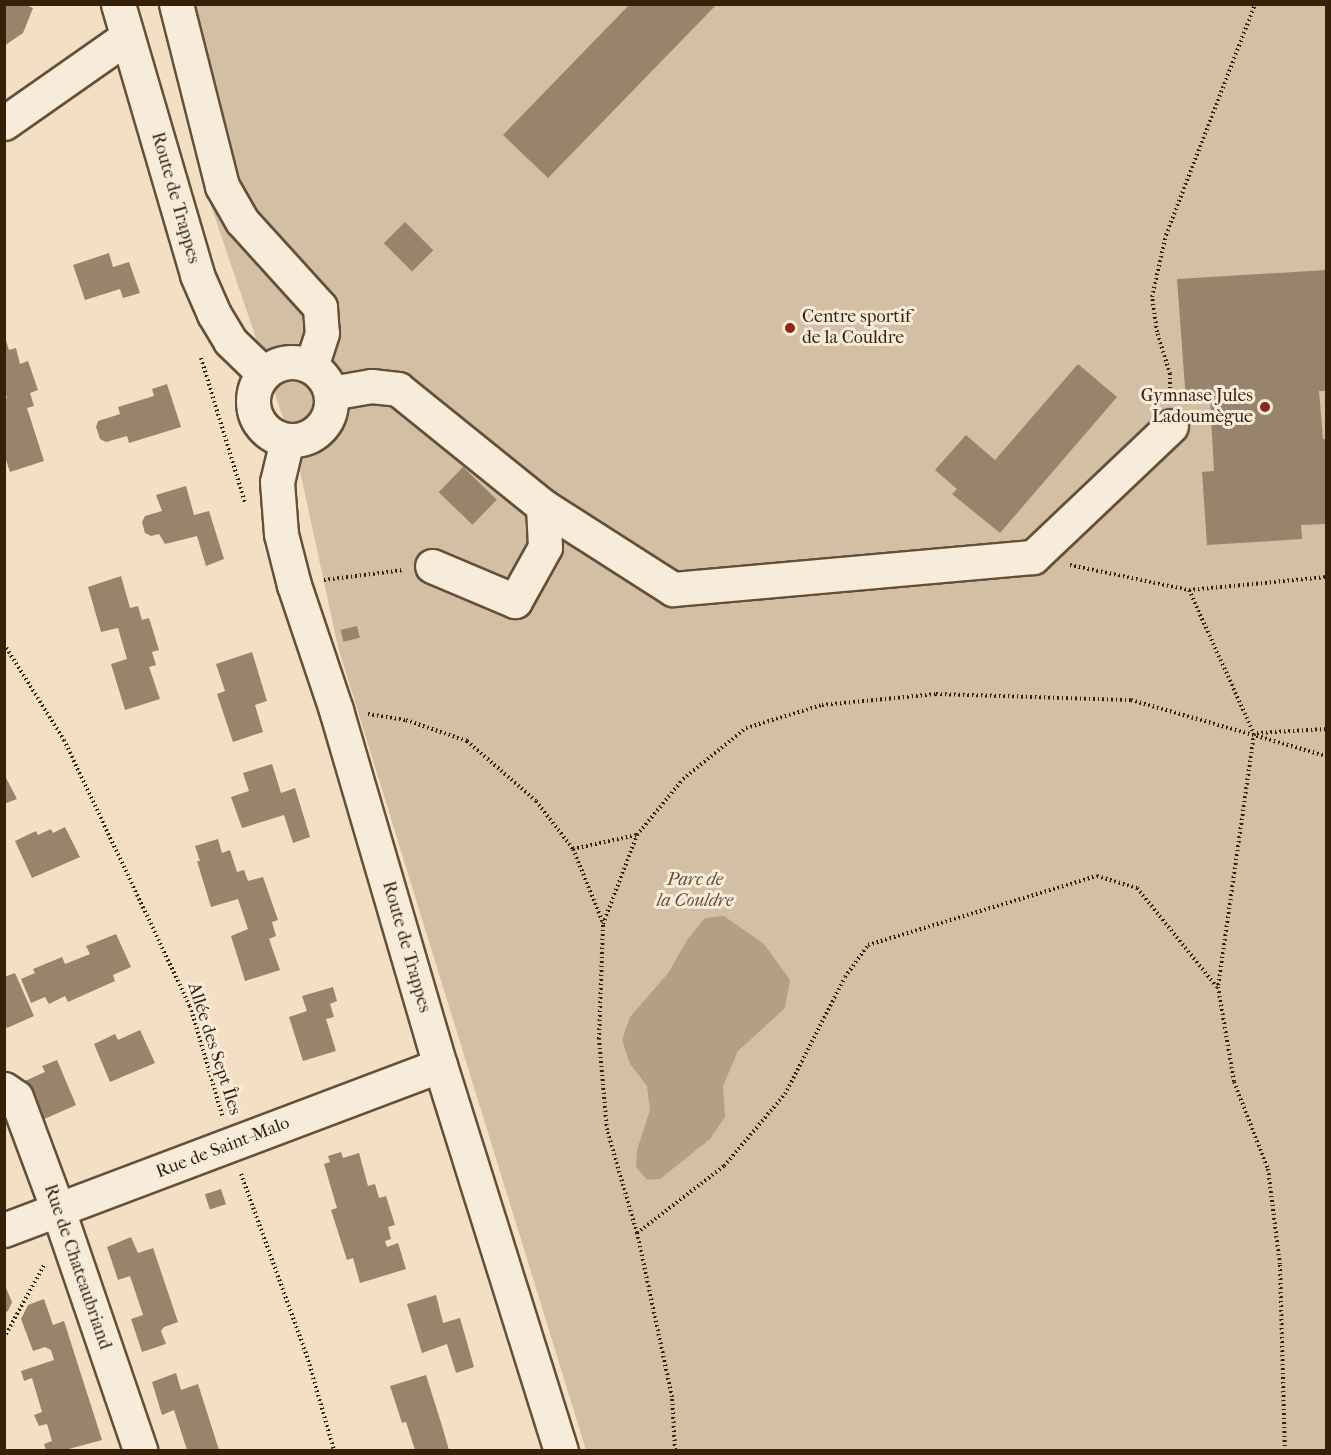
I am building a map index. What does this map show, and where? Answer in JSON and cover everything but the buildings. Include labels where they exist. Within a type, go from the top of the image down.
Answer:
[{"type":"street","name":"Route de Trappes","points":[[118,4],[198,275],[214,314],[230,341],[264,374]]},
{"type":"street","points":[[176,4],[222,186],[242,221],[320,306],[322,333],[311,366]]},
{"type":"street","points":[[4,123],[127,38]]},
{"type":"street","points":[[286,362],[299,362],[311,366],[327,383],[331,393],[332,406],[321,428],[300,440],[287,441],[275,437],[258,420],[253,396],[256,384],[274,366],[286,362]]},
{"type":"street","points":[[331,393],[371,386],[398,389],[543,506],[673,589],[1033,557],[1171,426]]},
{"type":"street","name":"Route de Trappes","points":[[287,441],[277,482],[280,534],[294,585],[336,710],[440,1065],[561,1450]]},
{"type":"street","points":[[432,566],[515,601],[545,547],[543,506]]},
{"type":"street","name":"Rue de Saint-Malo","points":[[4,1230],[440,1065]]},
{"type":"street","name":"Rue de Chateaubriand","points":[[4,1089],[16,1097],[58,1210],[140,1450]]},
{"type":"path","points":[[1171,426],[1170,374],[1157,332],[1152,297],[1166,235],[1255,4]]},
{"type":"path","points":[[1033,557],[1189,590],[1326,577]]},
{"type":"path","points":[[294,585],[432,566]]},
{"type":"path","points":[[1189,590],[1254,734],[1218,987],[1234,1082],[1268,1169],[1280,1265],[1285,1450]]},
{"type":"path","name":"Allée des Sept Îles","points":[[4,644],[64,740],[190,1006],[231,1145],[307,1356],[334,1450]]},
{"type":"path","points":[[675,1450],[672,1397],[637,1233],[606,1130],[599,1040],[603,924],[637,835],[683,779],[746,728],[822,705],[936,694],[1131,700],[1326,756]]},
{"type":"path","points":[[336,710],[405,720],[467,741],[536,801],[573,849],[603,924]]},
{"type":"path","points":[[1254,734],[1326,729]]},
{"type":"path","points":[[573,849],[637,835]]},
{"type":"path","points":[[637,1233],[724,1166],[785,1094],[845,977],[868,945],[1097,876],[1137,888],[1218,987]]},
{"type":"path","points":[[4,1338],[42,1266],[73,1254]]},
{"type":"green space","name":"Parc de la Couldre","points":[[162,5],[1326,5],[1326,1450],[586,1450],[338,647],[298,462],[207,194]]},
{"type":"shaded area","points":[[724,916],[764,944],[790,980],[785,1008],[738,1051],[723,1086],[725,1117],[710,1139],[660,1179],[647,1180],[636,1167],[637,1150],[650,1110],[647,1086],[630,1064],[622,1040],[630,1017],[669,972],[687,940],[705,918]]},
{"type":"place","name":"Centre sportif de la Couldre","points":[[790,328]]},
{"type":"place","name":"Gymnase Jules Ladoumègue","points":[[1265,407]]}]
